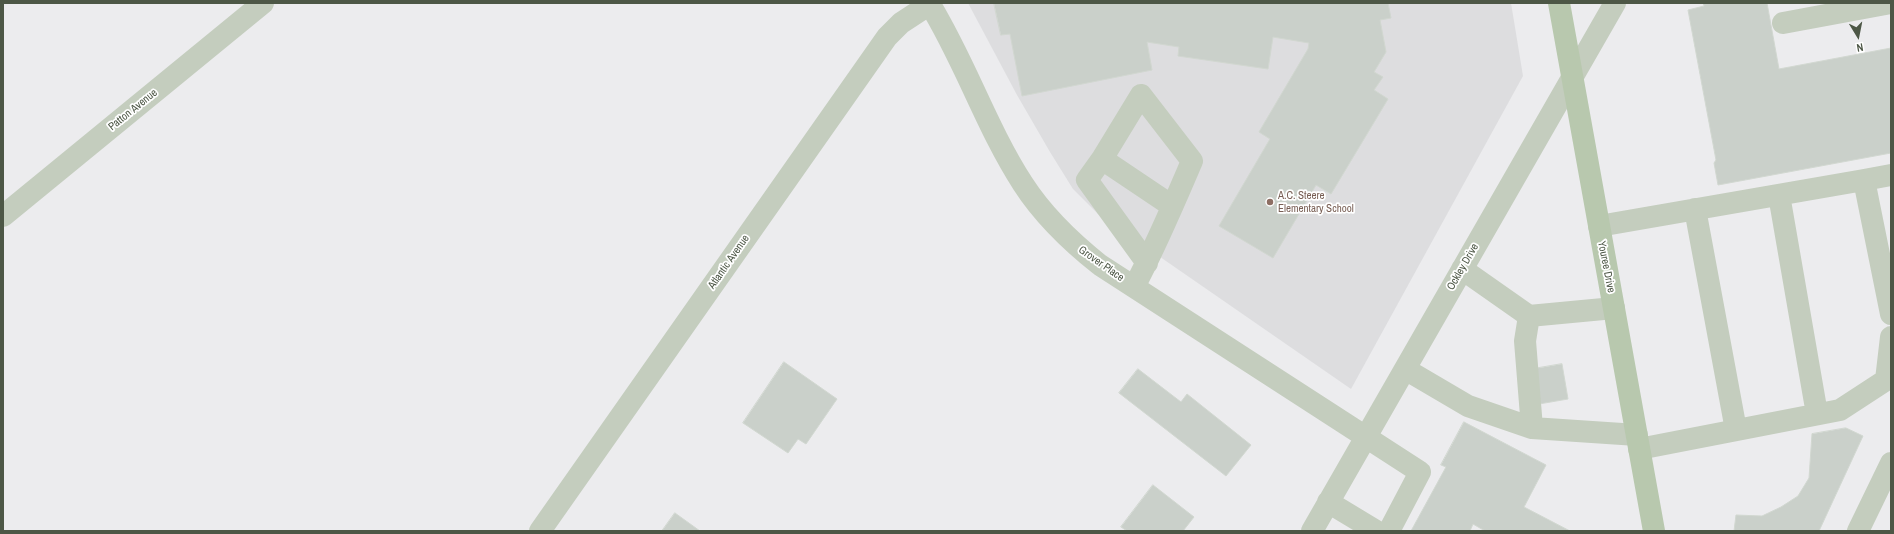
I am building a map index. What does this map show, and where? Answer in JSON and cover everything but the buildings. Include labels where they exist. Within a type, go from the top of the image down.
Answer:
[{"type":"main road","name":"Youree Drive","points":[[1559,3],[1654,531]]},
{"type":"street","name":"Patton Avenue","points":[[3,216],[263,3]]},
{"type":"street","name":"Grover Place","points":[[930,3],[954,45],[995,134],[1022,183],[1039,206],[1076,246],[1134,287],[1420,472],[1389,531]]},
{"type":"street","name":"Atlantic Avenue","points":[[540,531],[887,37],[901,23],[930,3]]},
{"type":"street","name":"Ockley Drive","points":[[1312,531],[1615,3]]},
{"type":"street","points":[[1783,23],[1891,3]]},
{"type":"street","points":[[1134,287],[1147,263],[1192,161],[1141,96],[1088,180],[1147,263]]},
{"type":"street","points":[[1102,159],[1172,206]]},
{"type":"street","points":[[1599,226],[1891,175]]},
{"type":"street","points":[[1864,180],[1891,314]]},
{"type":"street","points":[[1779,195],[1817,414]]},
{"type":"street","points":[[1695,209],[1736,430]]},
{"type":"street","points":[[1462,269],[1529,316],[1614,308]]},
{"type":"street","points":[[1529,316],[1525,341],[1532,428]]},
{"type":"street","points":[[1405,369],[1468,406],[1532,428],[1638,442],[1736,430],[1840,410],[1886,380],[1891,337]]},
{"type":"street","points":[[1858,531],[1891,463]]},
{"type":"street","points":[[1328,502],[1376,531]]},
{"type":"shaded area","name":"A.C. Steere Elementary School","points":[[968,3],[1511,3],[1523,76],[1351,389],[1098,214],[1073,189],[1017,95]]},
{"type":"place","name":"A.C. Steere Elementary School","points":[[1270,202]]}]
